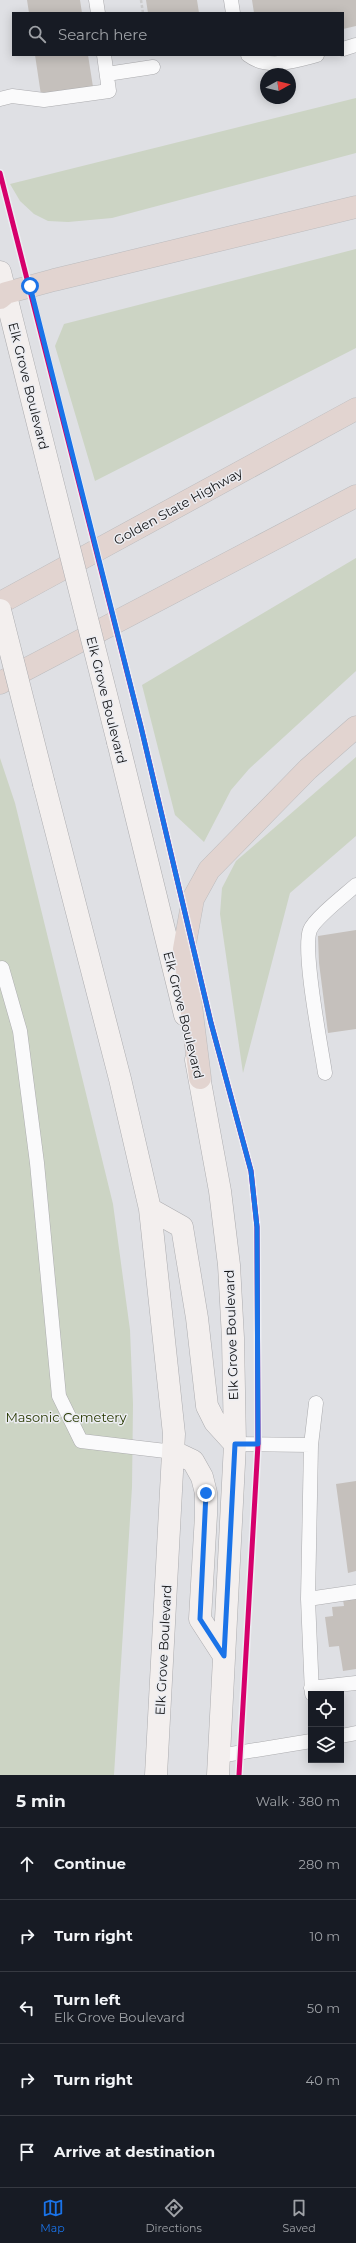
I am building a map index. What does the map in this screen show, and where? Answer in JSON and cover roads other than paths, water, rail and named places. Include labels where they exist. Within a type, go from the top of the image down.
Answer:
[{"type":"highway","points":[[3,295],[54,280],[356,207]]},
{"type":"highway","name":"Golden State Highway","points":[[0,603],[356,409]]},
{"type":"highway","points":[[0,683],[356,496]]},
{"type":"highway","points":[[200,1078],[184,949],[193,899],[209,870],[308,769],[356,727]]},
{"type":"main road","name":"Elk Grove Boulevard","points":[[0,272],[3,295],[49,468],[118,742],[200,1078],[220,1191],[229,1264],[233,1338],[235,1444],[218,1766]]},
{"type":"main road","name":"Elk Grove Boulevard","points":[[0,610],[120,1079],[150,1209],[174,1434],[156,1775]]},
{"type":"main road","points":[[150,1209],[182,1227],[197,1318],[207,1406],[215,1422],[235,1444]]},
{"type":"main road","points":[[174,1452],[193,1462],[202,1477],[206,1493],[200,1619],[224,1656]]},
{"type":"lane","points":[[96,0],[98,12]]},
{"type":"lane","points":[[232,0],[233,12]]},
{"type":"lane","points":[[344,49],[356,45]]},
{"type":"lane","points":[[6,97],[44,100],[109,91],[104,56]]},
{"type":"lane","points":[[249,56],[257,62],[280,64],[312,56]]},
{"type":"lane","points":[[107,74],[153,67]]},
{"type":"lane","points":[[325,1073],[310,969],[308,941],[310,929],[356,885]]},
{"type":"lane","points":[[2,968],[20,1031],[37,1163],[60,1396],[81,1441],[174,1452]]},
{"type":"lane","points":[[316,1403],[311,1445],[308,1599],[311,1691],[356,1683]]},
{"type":"lane","points":[[235,1444],[311,1445]]},
{"type":"lane","points":[[308,1599],[356,1592]]},
{"type":"lane","points":[[344,1735],[356,1733]]},
{"type":"lane","points":[[218,1766],[308,1742]]},
{"type":"park label","name":"Masonic Cemetery","points":[[66,1417]]}]
